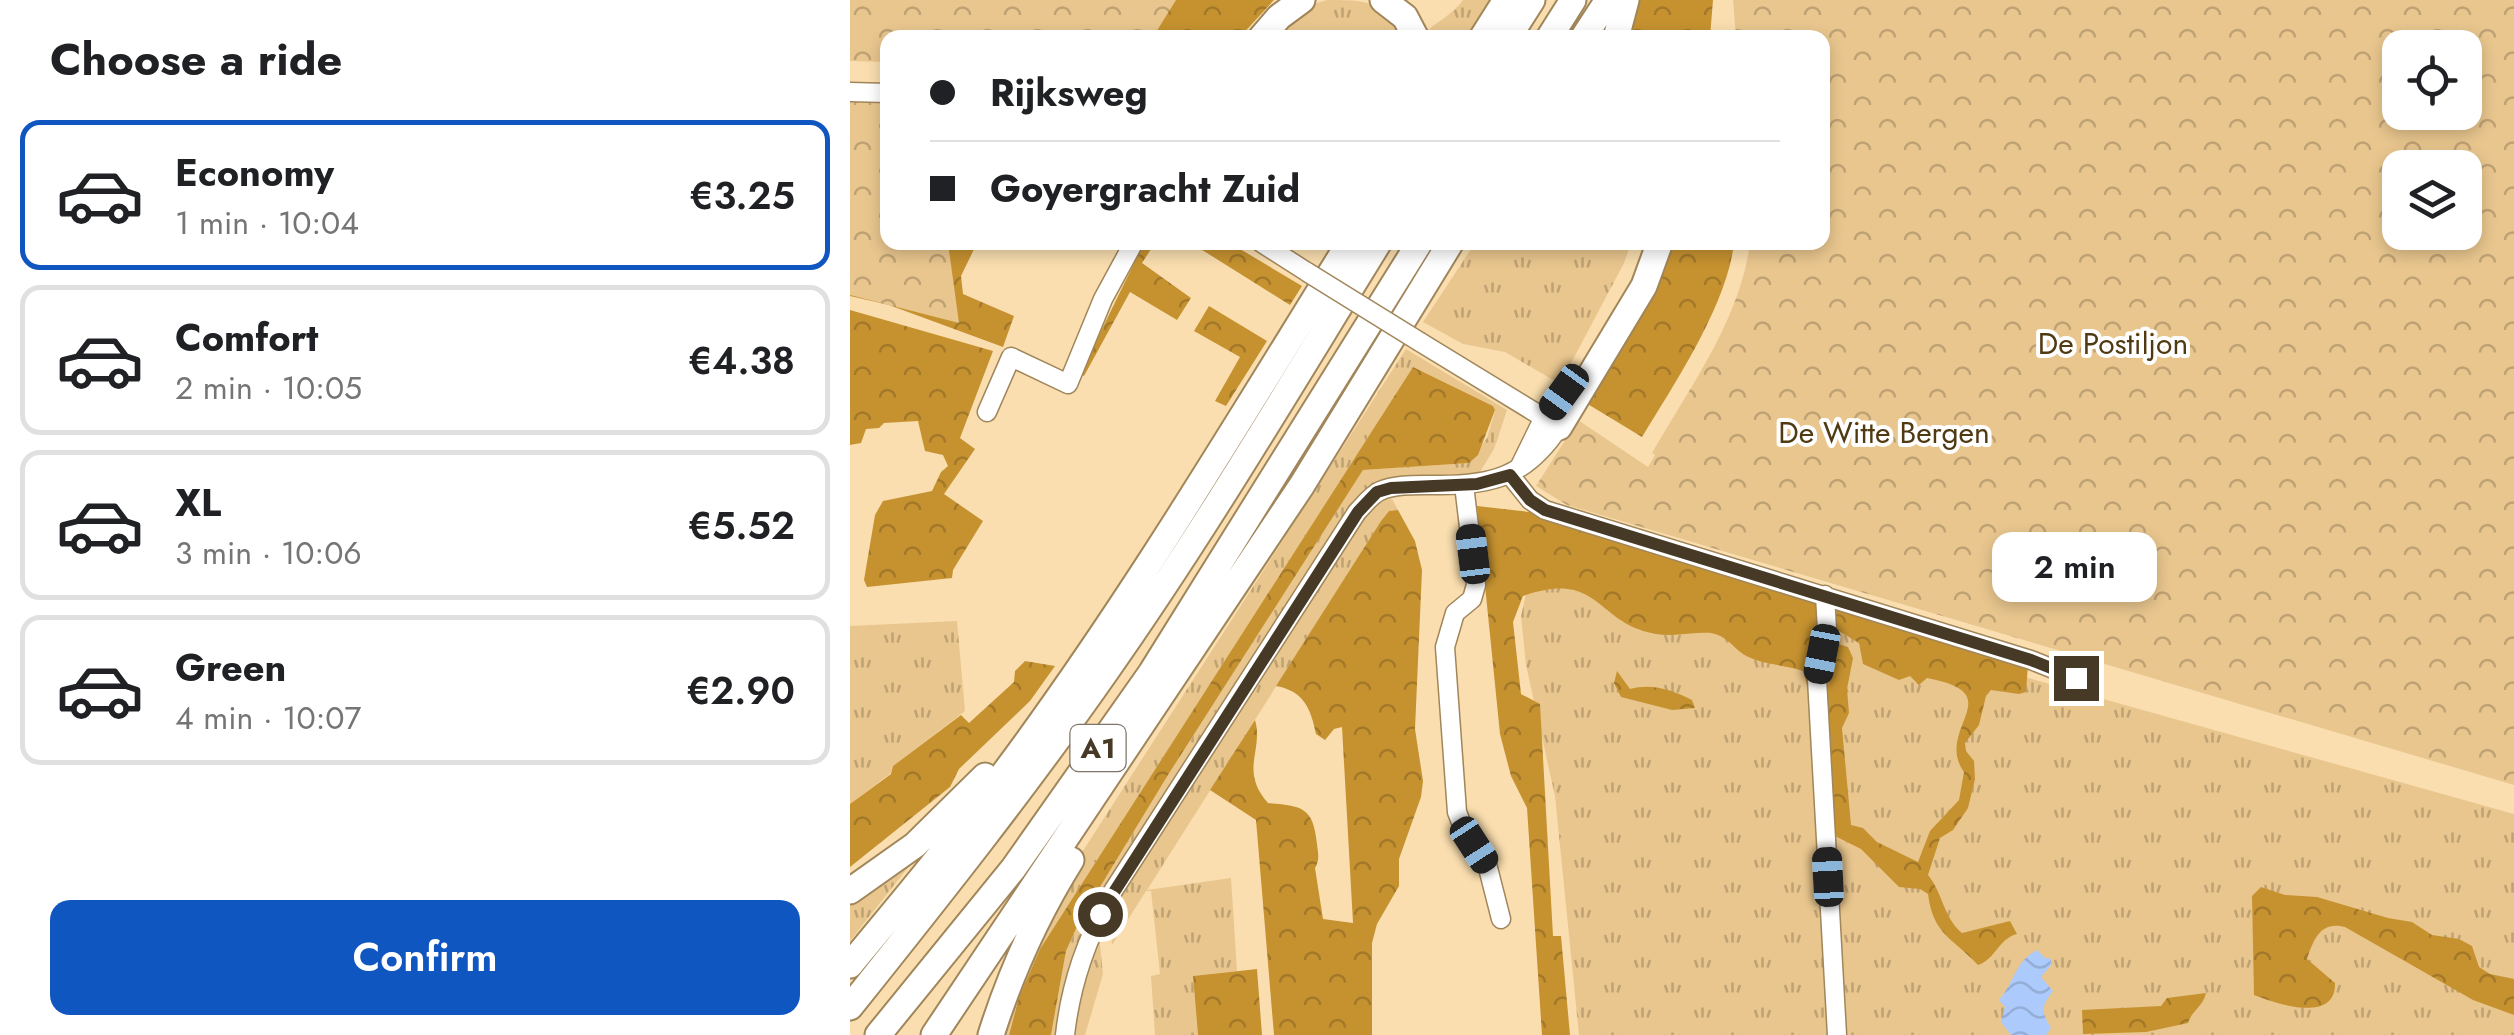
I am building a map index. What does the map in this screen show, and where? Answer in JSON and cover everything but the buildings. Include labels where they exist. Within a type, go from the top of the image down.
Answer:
[{"type":"highway","points":[[1254,30],[1282,0]]},
{"type":"highway","points":[[1268,30],[1302,0]]},
{"type":"highway","points":[[1382,0],[1405,17],[1412,30]]},
{"type":"highway","points":[[1487,30],[1506,0]]},
{"type":"highway","points":[[1513,30],[1532,0]]},
{"type":"highway","points":[[1554,30],[1573,0]]},
{"type":"highway","points":[[1589,30],[1608,0]]},
{"type":"highway","points":[[1618,30],[1626,0]]},
{"type":"highway","name":"A1","points":[[850,966],[992,790],[1042,720],[1126,598],[1345,250]]},
{"type":"highway","name":"A1","points":[[850,1008],[967,860],[1108,669],[1374,250]]},
{"type":"highway","name":"A1","points":[[878,1035],[1014,869],[1139,689],[1415,250]]},
{"type":"highway","name":"A1","points":[[934,1035],[1302,485],[1447,250]]},
{"type":"highway","points":[[1552,422],[1628,289],[1640,250]]},
{"type":"highway","points":[[1552,422],[1636,301],[1658,250]]},
{"type":"highway","points":[[991,1035],[1009,978],[1030,932],[1103,808],[1148,719]]},
{"type":"highway","name":"A1","points":[[850,891],[916,845],[1042,720]]},
{"type":"street","points":[[850,92],[880,93]]},
{"type":"street","points":[[987,412],[1010,357],[1068,384],[1103,299],[1130,250]]},
{"type":"street","points":[[1065,1035],[1075,977],[1088,936],[1113,891],[1358,512],[1377,492],[1391,488],[1460,485],[1514,473],[1537,458],[1552,422],[1273,250]]},
{"type":"street","points":[[1514,473],[1530,500],[1545,510],[2031,660],[2076,678]]},
{"type":"street","points":[[1460,485],[1476,585],[1472,599],[1455,613],[1444,647],[1457,812],[1487,864],[1501,919]]},
{"type":"street","points":[[1825,595],[1827,630],[1818,679],[1837,1035]]},
{"type":"green space","points":[[850,0],[1176,0],[1157,30],[880,30],[880,62],[850,61]]},
{"type":"green space","points":[[1007,0],[1274,0],[1246,30],[1009,30]]},
{"type":"green space","points":[[1327,0],[1365,2],[1400,30],[1280,30],[1308,6]]},
{"type":"green space","points":[[1463,0],[1492,0],[1473,30],[1429,30]]},
{"type":"green space","points":[[1633,0],[1713,0],[1711,30],[1630,30]]},
{"type":"green space","name":"De Postiljon","points":[[1733,0],[2514,0],[2514,785],[1567,505],[1536,486],[1578,420],[1648,467],[1736,299],[1748,250],[1830,250],[1830,30],[1735,30]]},
{"type":"green space","points":[[850,92],[880,94],[880,250],[974,250],[961,276],[963,294],[1014,316],[1003,347],[889,305],[850,296]]},
{"type":"green space","points":[[850,99],[880,102],[880,250],[949,250],[959,323],[850,295]]},
{"type":"green space","points":[[1141,250],[1150,250],[1142,263],[1191,298],[1177,320],[1130,292],[1084,376],[1080,374]]},
{"type":"green space","points":[[1202,250],[1242,250],[1302,286],[1290,305]]},
{"type":"green space","points":[[1470,250],[1629,250],[1560,384],[1505,352],[1463,344],[1423,322]]},
{"type":"green space","points":[[1671,250],[1733,250],[1711,317],[1642,437],[1586,403],[1662,277]]},
{"type":"green space","points":[[1209,306],[1267,341],[1226,406],[1215,401],[1240,357],[1194,331]]},
{"type":"green space","points":[[850,310],[993,351],[960,438],[975,449],[944,494],[983,521],[952,578],[867,587],[864,580],[875,515],[883,501],[932,491],[948,466],[943,455],[925,451],[918,421],[884,423],[879,428],[866,429],[861,443],[850,445]]},
{"type":"green space","points":[[1406,349],[1507,410],[1494,449],[1477,477],[1394,481],[1378,486],[1353,505],[1086,925],[1076,951],[1060,1035],[1051,1035],[1066,951],[1080,920],[1363,470],[1468,463],[1487,438],[1493,406],[1413,367],[1040,949],[1019,997],[1009,1035],[991,1035],[1061,885]]},
{"type":"green space","points":[[1413,367],[1493,406],[1495,410],[1478,455],[1469,463],[1363,470],[1080,920],[1066,951],[1051,1035],[1009,1035],[1019,997],[1040,949]]},
{"type":"green space","points":[[1392,499],[1398,510],[1389,511],[1381,521],[1147,890],[1231,878],[1237,971],[1193,976],[1198,1035],[1155,1035],[1151,976],[1160,974],[1151,891],[1146,891],[1112,945],[1109,915],[1367,511],[1378,501]]},
{"type":"green space","points":[[1477,506],[1538,513],[1824,603],[1812,701],[1803,671],[1749,657],[1716,634],[1663,635],[1636,628],[1596,601],[1568,589],[1523,596],[1513,622],[1521,694],[1540,704],[1553,936],[1561,936],[1570,1035],[1542,1035],[1527,808],[1511,776],[1500,734]]},
{"type":"green space","points":[[1398,510],[1415,541],[1422,570],[1415,729],[1423,781],[1399,859],[1399,886],[1377,924],[1372,943],[1372,1035],[1274,1035],[1256,820],[1210,790],[1255,720],[1254,770],[1259,791],[1268,803],[1290,805],[1309,816],[1317,844],[1315,868],[1323,919],[1353,923],[1342,727],[1334,729],[1325,740],[1316,734],[1309,709],[1300,697],[1276,686],[1381,521],[1389,511]]},
{"type":"green space","points":[[1614,562],[2514,814],[2514,1035],[1579,1035],[1555,796],[1526,665],[1521,616],[1532,568]]},
{"type":"green space","points":[[1837,607],[2028,665],[2026,692],[1991,690],[1986,696],[1979,725],[1965,743],[1974,761],[1975,779],[1968,808],[1953,830],[1940,838],[1928,875],[1962,933],[2010,921],[2017,934],[1978,965],[1939,927],[1928,894],[1899,887],[1861,849],[1833,835],[1826,709],[1832,642],[1848,647],[1853,658],[1847,689],[1849,713],[1842,728],[1851,825],[1863,828],[1877,842],[1918,862],[1930,831],[1959,800],[1964,772],[1957,756],[1957,741],[1968,703],[1965,693],[1927,678],[1919,685],[1910,676],[1899,680],[1863,664],[1859,643],[1834,628]]},
{"type":"green space","points":[[957,621],[965,711],[850,804],[850,626]]},
{"type":"green space","points":[[1025,661],[1055,666],[1030,701],[959,769],[950,787],[850,867],[850,804],[961,715],[969,723],[1014,682],[1015,671]]},
{"type":"green space","points":[[1617,671],[1630,689],[1654,687],[1669,691],[1692,700],[1695,708],[1672,710],[1621,697],[1614,683]]},
{"type":"green space","points":[[910,865],[857,932],[850,941],[850,903]]},
{"type":"green space","points":[[2261,887],[2285,895],[2317,897],[2412,922],[2432,935],[2459,939],[2472,946],[2479,967],[2490,974],[2514,979],[2514,1015],[2473,1000],[2337,926],[2320,933],[2307,959],[2335,983],[2333,996],[2326,1003],[2304,1008],[2254,995],[2252,896]]},
{"type":"green space","points":[[1099,936],[1103,974],[1085,1035],[1071,1035],[1086,969]]},
{"type":"green space","points":[[1257,969],[1262,1035],[1198,1035],[1193,976]]},
{"type":"green space","points":[[2206,993],[2188,1023],[2146,1032],[2083,1034],[2082,1010],[2161,1006],[2167,998]]},
{"type":"water","points":[[2037,950],[2050,958],[2052,964],[2041,977],[2053,991],[2044,1009],[2051,1028],[2046,1035],[2011,1035],[2001,1022],[2005,1007],[1999,1000],[2019,966]]},
{"type":"route","points":[[1100,914],[1358,512],[1377,492],[1391,488],[1477,484],[1510,475],[1530,500],[1545,510],[2031,660],[2076,678]]},
{"type":"park label","name":"De Witte Bergen","points":[[1884,432]]}]
